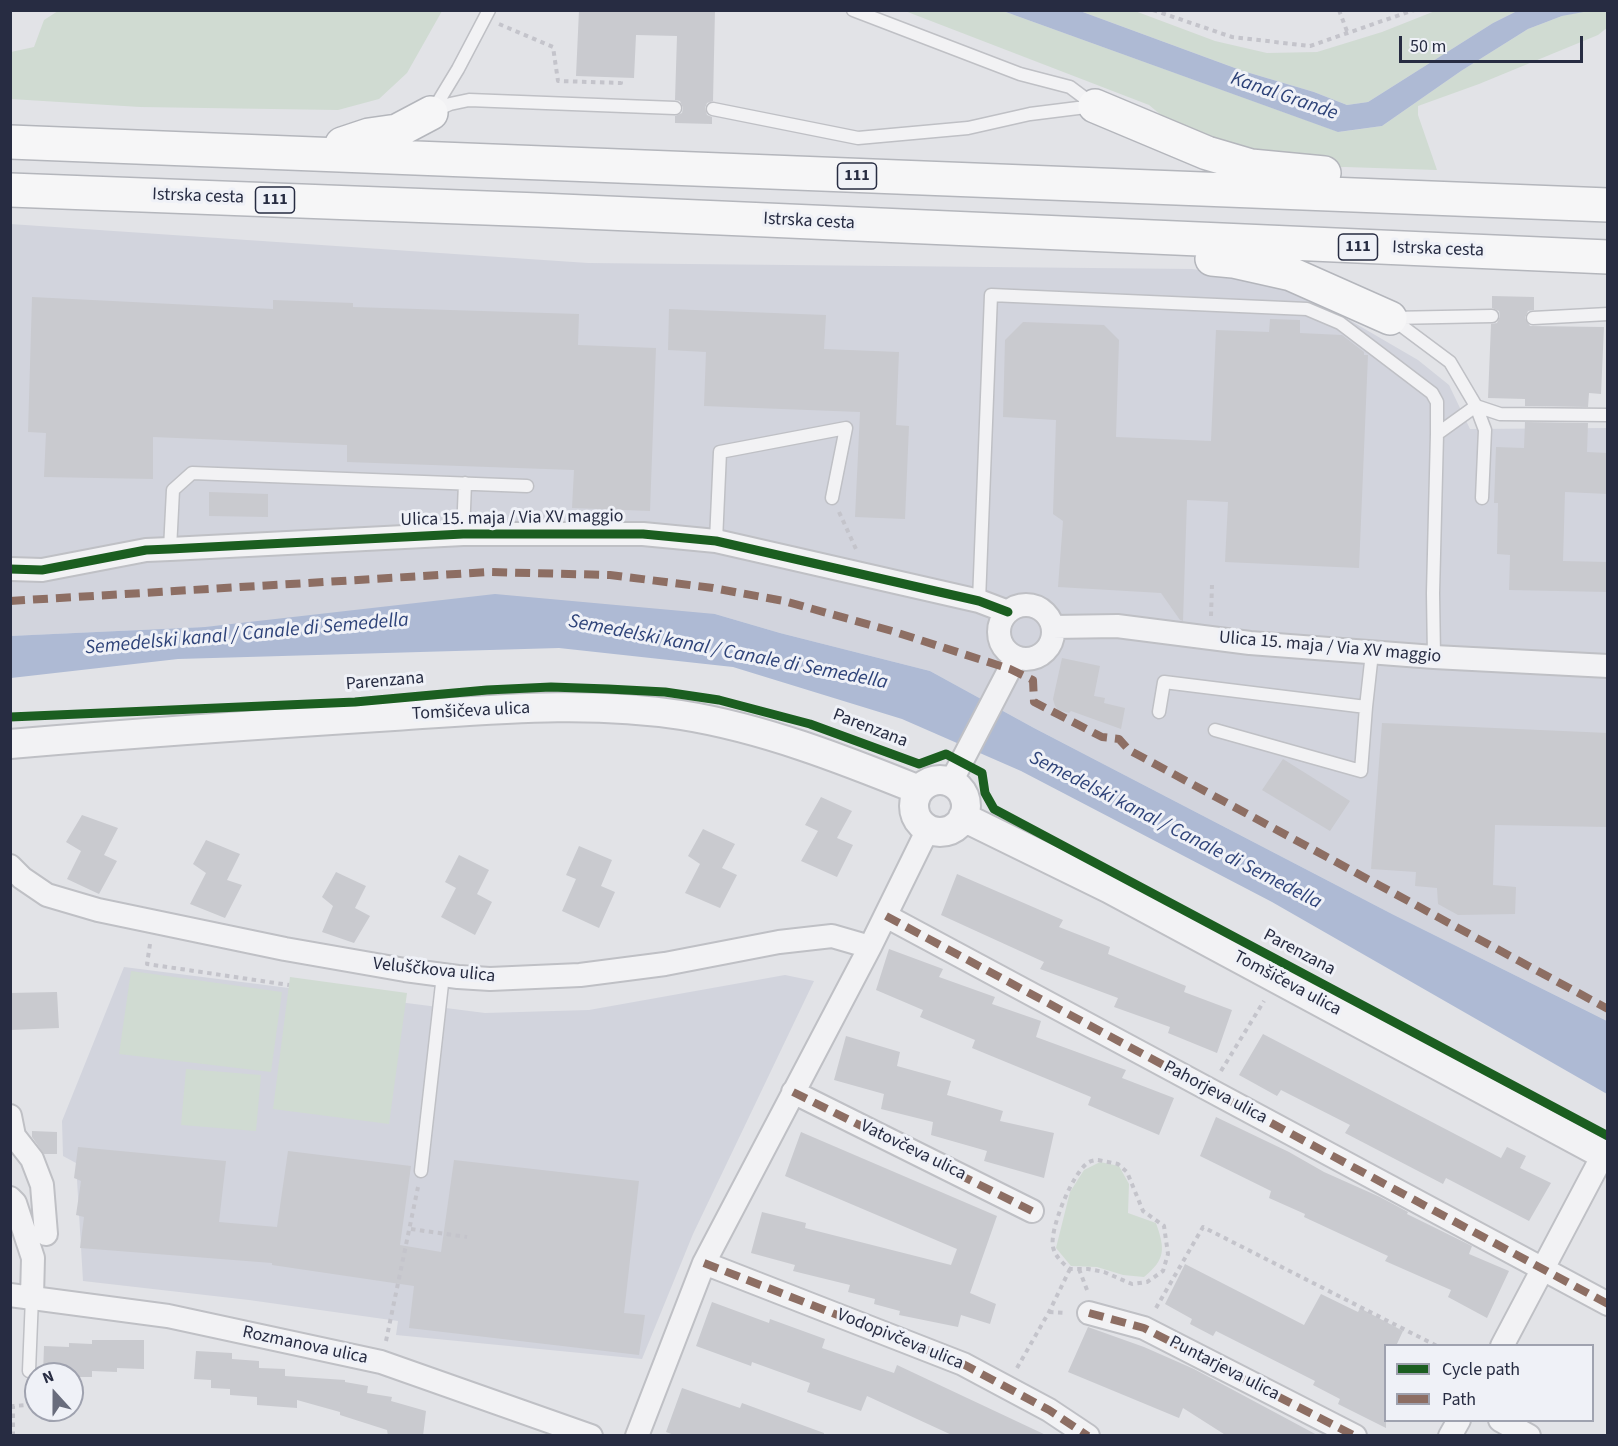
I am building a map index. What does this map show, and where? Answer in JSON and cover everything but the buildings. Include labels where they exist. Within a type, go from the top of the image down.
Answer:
[{"type":"highway","points":[[1095,106],[1207,153],[1251,166],[1370,176],[1404,197]]},
{"type":"highway","points":[[311,153],[369,135],[397,131],[431,113]]},
{"type":"highway","name":"111","points":[[10,142],[1608,205]]},
{"type":"highway","name":"Istrska cesta","points":[[10,190],[539,210],[1608,257]]},
{"type":"highway","points":[[1108,236],[1173,256],[1233,261],[1291,274],[1390,318]]},
{"type":"street","name":"Ulica 15. maja / Via XV maggio","points":[[10,569],[42,570],[146,550],[463,534],[643,534],[716,541],[979,601],[1008,612]]},
{"type":"street","points":[[1025,604],[1043,610],[1050,617],[1053,627],[1050,645],[1044,653],[1035,658],[1016,657],[1003,646],[999,637],[999,628],[1008,612],[1025,604]]},
{"type":"street","name":"Ulica 15. maja / Via XV maggio","points":[[1053,627],[1118,626],[1250,643],[1372,653],[1608,666]]},
{"type":"street","points":[[951,782],[1016,657]]},
{"type":"street","name":"Tomšičeva ulica","points":[[10,744],[200,728],[431,713],[604,706],[679,714],[782,739],[861,766],[919,790]]},
{"type":"street","points":[[934,781],[951,782],[964,797],[966,807],[963,817],[959,824],[944,831],[928,829],[921,824],[914,807],[919,790],[934,781]]},
{"type":"street","name":"Tomšičeva ulica","points":[[963,817],[1110,889],[1606,1156]]},
{"type":"street","points":[[637,1436],[704,1263],[886,916],[928,829]]},
{"type":"street","name":"Veluščkova ulica","points":[[10,866],[22,878],[47,895],[98,910],[285,949],[443,975],[490,979],[580,975],[665,964],[779,942],[832,936],[870,947]]},
{"type":"street","name":"Pahorjeva ulica","points":[[886,916],[1608,1304]]},
{"type":"street","name":"Vatovčeva ulica","points":[[793,1092],[1032,1211]]},
{"type":"street","points":[[10,1116],[14,1137],[32,1159],[42,1185],[46,1234]]},
{"type":"street","points":[[1503,1344],[1606,1156]]},
{"type":"street","points":[[10,1198],[15,1203],[33,1258],[21,1296]]},
{"type":"street","name":"Vodopivčeva ulica","points":[[704,1263],[963,1364],[1049,1410],[1088,1436]]},
{"type":"street","name":"Rozmanova ulica","points":[[21,1296],[168,1316],[381,1362],[591,1436]]},
{"type":"street","name":"Puntarjeva ulica","points":[[1089,1313],[1144,1328],[1355,1436]]},
{"type":"street","points":[[1450,1436],[1459,1422]]},
{"type":"street","points":[[1504,1422],[1529,1436]]},
{"type":"lane","points":[[853,10],[1020,74],[1070,87],[1095,106]]},
{"type":"lane","points":[[431,113],[458,69],[487,14]]},
{"type":"lane","points":[[431,113],[450,104],[469,100],[675,108]]},
{"type":"lane","points":[[712,109],[858,138],[968,128],[1030,114],[1095,106]]},
{"type":"lane","points":[[979,601],[991,294],[1307,309],[1340,323],[1432,393],[1437,402],[1434,657]]},
{"type":"lane","points":[[1533,318],[1608,314]]},
{"type":"lane","points":[[1390,318],[1491,316]]},
{"type":"lane","points":[[1390,318],[1450,362],[1476,406],[1485,430],[1482,498]]},
{"type":"lane","points":[[1476,406],[1500,414],[1608,415]]},
{"type":"lane","points":[[1437,434],[1476,406]]},
{"type":"lane","points":[[716,541],[720,452],[846,428],[832,498]]},
{"type":"lane","points":[[170,549],[173,490],[192,473],[527,486]]},
{"type":"lane","points":[[463,534],[465,483]]},
{"type":"lane","points":[[1215,730],[1361,771],[1372,653]]},
{"type":"lane","points":[[1159,712],[1164,682],[1366,706]]},
{"type":"lane","points":[[420,1176],[443,975]]},
{"type":"lane","points":[[21,1296],[27,1362]]},
{"type":"path","points":[[1153,10],[1232,37],[1310,46],[1414,10]]},
{"type":"path","points":[[1339,10],[1348,34]]},
{"type":"path","points":[[487,14],[553,47],[558,81],[621,84],[620,78]]},
{"type":"path","points":[[832,498],[869,576]]},
{"type":"path","points":[[1211,615],[1212,585]]},
{"type":"path","points":[[147,964],[289,985]]},
{"type":"path","points":[[1209,1090],[1277,979]]},
{"type":"path","points":[[1098,1160],[1118,1164],[1127,1172],[1143,1210],[1164,1226],[1168,1254],[1163,1271],[1147,1282],[1132,1284],[1104,1272],[1070,1269],[1057,1257],[1053,1246],[1053,1230],[1070,1189],[1080,1170],[1089,1161],[1098,1160]]},
{"type":"path","points":[[391,1320],[420,1176]]},
{"type":"path","points":[[1144,1328],[1203,1227],[1433,1344]]},
{"type":"path","points":[[411,1229],[467,1237]]},
{"type":"path","points":[[1006,1387],[1070,1269]]},
{"type":"path","points":[[13,1436],[13,1406],[24,1405]]},
{"type":"shaded area","points":[[1589,10],[1607,11],[1608,27],[1598,35],[1479,84],[1418,106],[1418,115],[1437,170],[1314,168],[1180,131],[1149,105],[905,11],[1003,11],[1339,132],[1382,126],[1461,71],[1528,29],[1562,16]]},
{"type":"shaded area","points":[[58,11],[442,11],[407,73],[379,99],[338,110],[140,107],[11,99],[11,52],[34,47],[44,20]]},
{"type":"shaded area","points":[[1080,11],[1135,11],[1215,41],[1267,53],[1317,52],[1382,32],[1435,11],[1517,11],[1493,23],[1368,102],[1347,105],[1314,92],[1243,71]]},
{"type":"shaded area","points":[[10,224],[588,263],[1192,269],[1264,278],[1303,293],[1418,360],[1449,385],[1470,429],[1607,428],[1607,1021],[1392,914],[1034,728],[930,671],[715,614],[205,627],[11,636]]},
{"type":"shaded area","points":[[124,967],[485,1013],[589,1010],[785,975],[814,981],[693,1234],[642,1359],[396,1335],[398,1321],[249,1300],[83,1281],[76,1163],[63,1156],[62,1121]]},
{"type":"shaded area","points":[[131,971],[282,992],[271,1072],[119,1054]]},
{"type":"shaded area","points":[[290,977],[407,993],[389,1124],[273,1109]]},
{"type":"shaded area","points":[[186,1069],[261,1075],[256,1131],[181,1125]]},
{"type":"shaded area","points":[[1100,1162],[1119,1166],[1129,1184],[1128,1213],[1156,1223],[1162,1253],[1156,1265],[1144,1277],[1123,1275],[1097,1267],[1071,1266],[1056,1248],[1070,1192],[1084,1170]]},
{"type":"water","name":"Kanal Grande","points":[[1003,11],[1080,11],[1243,71],[1314,92],[1347,105],[1368,102],[1493,23],[1517,11],[1589,11],[1562,16],[1528,29],[1461,71],[1382,126],[1338,132]]},
{"type":"water","name":"Semedelski kanal / Canale di Semedella","points":[[495,594],[715,614],[930,671],[1034,728],[1392,914],[1607,1021],[1607,1094],[1272,902],[1021,771],[902,719],[733,667],[559,648],[178,659],[11,678],[10,636],[205,627]]},
{"type":"marked path","points":[[10,601],[489,572],[610,575],[713,588],[784,601],[892,631],[1010,669],[1033,680],[1034,702],[1102,737],[1119,739],[1129,750],[1608,1009]]},
{"type":"marked path","points":[[886,916],[1608,1304]]},
{"type":"marked path","points":[[793,1092],[1032,1211]]},
{"type":"marked path","points":[[704,1263],[963,1364],[1049,1410],[1088,1436]]},
{"type":"marked path","points":[[1089,1313],[1144,1328],[1355,1436]]},
{"type":"cycle path","points":[[10,569],[42,570],[146,550],[463,534],[643,534],[716,541],[979,601],[1008,612]]},
{"type":"cycle path","name":"Parenzana","points":[[10,717],[355,702],[487,690],[551,687],[608,689],[665,692],[719,700],[810,724],[919,764],[946,754],[982,773],[985,793],[994,809],[1608,1136]]}]
